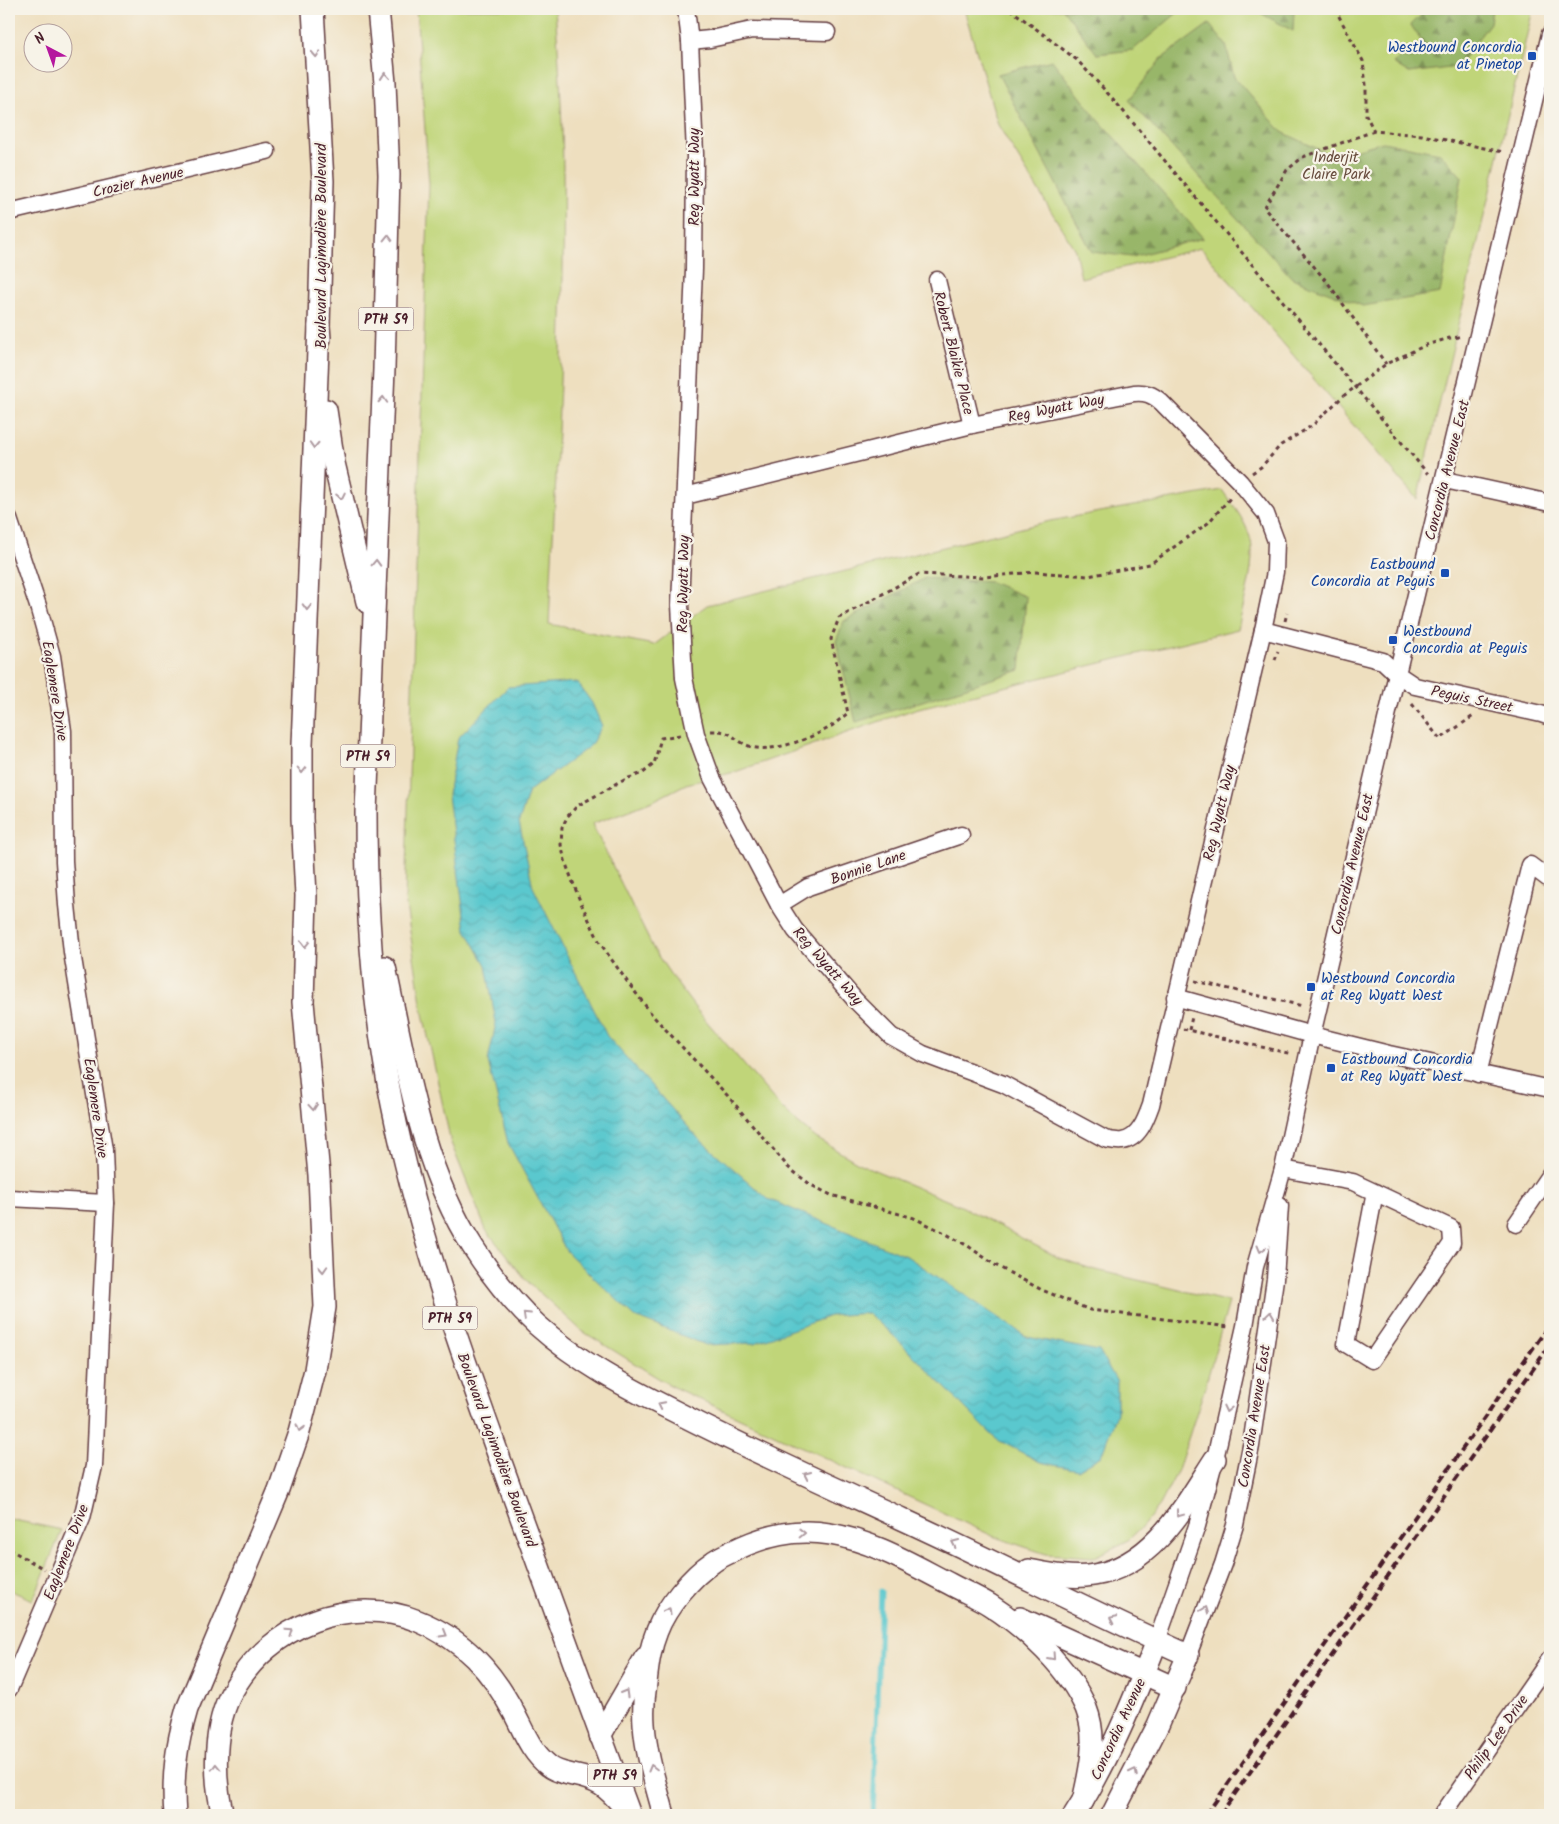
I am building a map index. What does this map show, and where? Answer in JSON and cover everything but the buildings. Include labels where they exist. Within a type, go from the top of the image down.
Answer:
[{"type":"main road","name":"Boulevard Lagimodière Boulevard","points":[[312,9],[323,181],[319,326],[330,443],[373,629]]},
{"type":"main road","name":"Boulevard Lagimodière Boulevard","points":[[378,9],[386,83],[389,175],[384,369],[366,812],[366,884],[377,1008],[392,1102],[406,1168],[430,1256],[476,1395],[629,1814]]},
{"type":"main road","points":[[175,1815],[174,1768],[178,1742],[187,1709],[279,1490],[299,1432],[315,1370],[325,1307],[319,1175],[303,1002],[306,896],[302,818],[302,745],[319,326]]},
{"type":"main road","points":[[366,884],[415,1107],[433,1163],[452,1208],[471,1244],[516,1304],[539,1327],[583,1360],[643,1396],[728,1438],[999,1564],[1188,1656],[1158,1725],[1112,1815]]},
{"type":"main road","points":[[999,1564],[1062,1576],[1080,1577],[1094,1576],[1120,1567],[1134,1560],[1151,1546],[1170,1525],[1182,1510],[1215,1458]]},
{"type":"main road","points":[[664,1815],[648,1752],[644,1722],[648,1660],[657,1629],[672,1604],[690,1582],[713,1562],[740,1547],[770,1536],[801,1532],[828,1534],[876,1547],[990,1605],[1175,1688]]},
{"type":"main road","points":[[990,1605],[1043,1647],[1069,1678],[1087,1710],[1092,1732],[1092,1752],[1090,1772],[1078,1808]]},
{"type":"main road","points":[[223,1815],[215,1766],[221,1720],[232,1691],[249,1666],[273,1644],[296,1627],[328,1615],[355,1611],[388,1613],[417,1620],[445,1634],[470,1651],[507,1700],[532,1750],[550,1768],[599,1783],[607,1788],[629,1814]]},
{"type":"main road","name":"Concordia Avenue","points":[[1078,1808],[1109,1751],[1157,1641]]},
{"type":"main road","points":[[600,1736],[653,1643]]},
{"type":"street","name":"Reg Wyatt Way","points":[[685,496],[972,425],[1134,392],[1143,392],[1154,396],[1161,402],[1240,482],[1266,514],[1276,541],[1275,572],[1263,630],[1147,1118],[1137,1134],[1122,1141],[1105,1139],[1003,1084],[923,1054],[891,1036],[856,1001],[795,930],[779,905],[712,778],[696,732],[684,678],[680,605],[694,269],[695,154],[690,41],[686,9]]},
{"type":"street","points":[[690,41],[710,39],[752,30],[827,32]]},
{"type":"street","name":"Concordia Avenue East","points":[[1157,1641],[1198,1526],[1215,1458],[1240,1352],[1256,1268],[1283,1168],[1312,1035],[1392,695],[1550,34]]},
{"type":"street","name":"Crozier Avenue","points":[[9,212],[267,151]]},
{"type":"street","name":"Robert Blaikie Place","points":[[937,280],[972,425]]},
{"type":"street","points":[[1443,485],[1550,503]]},
{"type":"street","name":"Eaglemere Drive","points":[[9,519],[38,606],[52,656],[64,731],[64,861],[67,905],[72,952],[104,1150],[106,1203],[94,1466],[82,1518],[9,1689]]},
{"type":"street","points":[[1263,630],[1383,661],[1397,674]]},
{"type":"street","name":"Peguis Street","points":[[1397,674],[1415,686],[1550,717]]},
{"type":"street","name":"Bonnie Lane","points":[[779,905],[808,887],[961,836]]},
{"type":"street","points":[[1478,1074],[1530,865],[1550,880]]},
{"type":"street","points":[[1175,997],[1312,1035],[1550,1089]]},
{"type":"street","points":[[1283,1168],[1353,1182],[1375,1192],[1450,1228],[1452,1243],[1372,1360],[1346,1344],[1375,1192]]},
{"type":"street","name":"Concordia Avenue East","points":[[1188,1656],[1223,1564],[1235,1525],[1250,1446],[1275,1279],[1283,1168]]},
{"type":"street","points":[[1516,1224],[1550,1174]]},
{"type":"street","points":[[9,1198],[106,1203]]},
{"type":"street","name":"Philip Lee Drive","points":[[1442,1815],[1550,1659]]},
{"type":"path","points":[[1010,9],[1077,60],[1113,99],[1355,387],[1443,485]]},
{"type":"path","points":[[1335,9],[1363,61],[1366,85],[1366,116],[1374,131]]},
{"type":"path","points":[[1386,364],[1328,283],[1264,208],[1287,170],[1303,157],[1374,131],[1422,135],[1503,152]]},
{"type":"path","points":[[1229,1328],[1090,1310],[1042,1290],[995,1265],[968,1246],[914,1218],[831,1195],[811,1185],[789,1168],[727,1095],[654,1017],[600,943],[580,901],[561,845],[562,828],[567,817],[577,806],[626,779],[642,773],[654,764],[661,738],[696,732],[724,730],[750,747],[769,749],[797,741],[824,730],[848,713],[831,639],[839,618],[920,574],[984,577],[1036,572],[1088,576],[1150,564],[1208,523],[1228,502],[1240,482],[1261,467],[1281,445],[1313,425],[1355,387],[1386,364],[1426,346],[1450,338],[1460,337]]},
{"type":"path","points":[[1392,695],[1415,705],[1440,738],[1475,715],[1484,717]]},
{"type":"path","points":[[1180,977],[1303,1006]]},
{"type":"path","points":[[1168,1026],[1292,1054]]},
{"type":"path","points":[[9,1549],[57,1578]]},
{"type":"green space","points":[[416,9],[555,9],[563,163],[563,240],[560,393],[549,624],[654,645],[707,605],[1050,521],[1222,490],[1237,510],[1249,533],[1252,559],[1238,629],[915,709],[735,772],[686,784],[653,801],[592,824],[654,950],[675,981],[696,1009],[777,1103],[816,1138],[860,1164],[963,1207],[1059,1258],[1092,1269],[1229,1302],[1205,1387],[1178,1470],[1160,1505],[1142,1527],[1127,1541],[1094,1557],[1046,1554],[995,1537],[671,1386],[582,1331],[528,1282],[486,1230],[451,1143],[422,1009],[405,899],[429,184]]},
{"type":"green space","name":"Inderjit Claire Park","points":[[964,9],[1533,9],[1417,499],[1201,248],[1081,278],[1075,250],[998,125]]},
{"type":"green space","points":[[1063,9],[1182,9],[1133,50],[1097,54]]},
{"type":"green space","points":[[1233,9],[1294,9],[1293,31],[1257,11],[1232,13]]},
{"type":"green space","points":[[1427,9],[1492,9],[1490,23],[1457,67],[1409,73],[1393,63],[1422,42],[1411,25]]},
{"type":"green space","points":[[1209,24],[1226,45],[1234,77],[1282,132],[1333,156],[1383,142],[1440,153],[1462,177],[1440,293],[1363,306],[1292,278],[1129,100],[1161,59]]},
{"type":"green space","points":[[1052,60],[1096,117],[1203,238],[1132,257],[1092,252],[998,74]]},
{"type":"green space","points":[[925,578],[991,582],[1026,597],[1020,670],[856,722],[836,641],[844,621]]},
{"type":"green space","points":[[9,1519],[62,1530],[33,1600],[9,1590]]},
{"type":"water","points":[[577,682],[592,703],[602,726],[590,746],[529,791],[519,822],[533,887],[607,1036],[698,1138],[768,1199],[908,1257],[1027,1337],[1099,1351],[1117,1382],[1117,1413],[1101,1456],[1078,1470],[1040,1462],[996,1439],[897,1339],[868,1313],[830,1316],[755,1343],[706,1345],[635,1317],[567,1252],[508,1143],[488,1061],[496,1023],[486,965],[466,930],[448,795],[458,738],[508,687]]},
{"type":"waterway","points":[[873,1815],[881,1591]]},
{"type":"railway","points":[[1206,1815],[1550,1324]]},
{"type":"railway","points":[[1220,1815],[1550,1345]]},
{"type":"place","name":"Westbound Concordia at Pinetop","points":[[1532,56]]},
{"type":"place","name":"Eastbound Concordia at Peguis","points":[[1445,573]]},
{"type":"place","name":"Westbound Concordia at Peguis","points":[[1393,640]]},
{"type":"place","name":"Westbound Concordia at Reg Wyatt West","points":[[1311,987]]},
{"type":"place","name":"Eastbound Concordia at Reg Wyatt West","points":[[1331,1068]]}]
